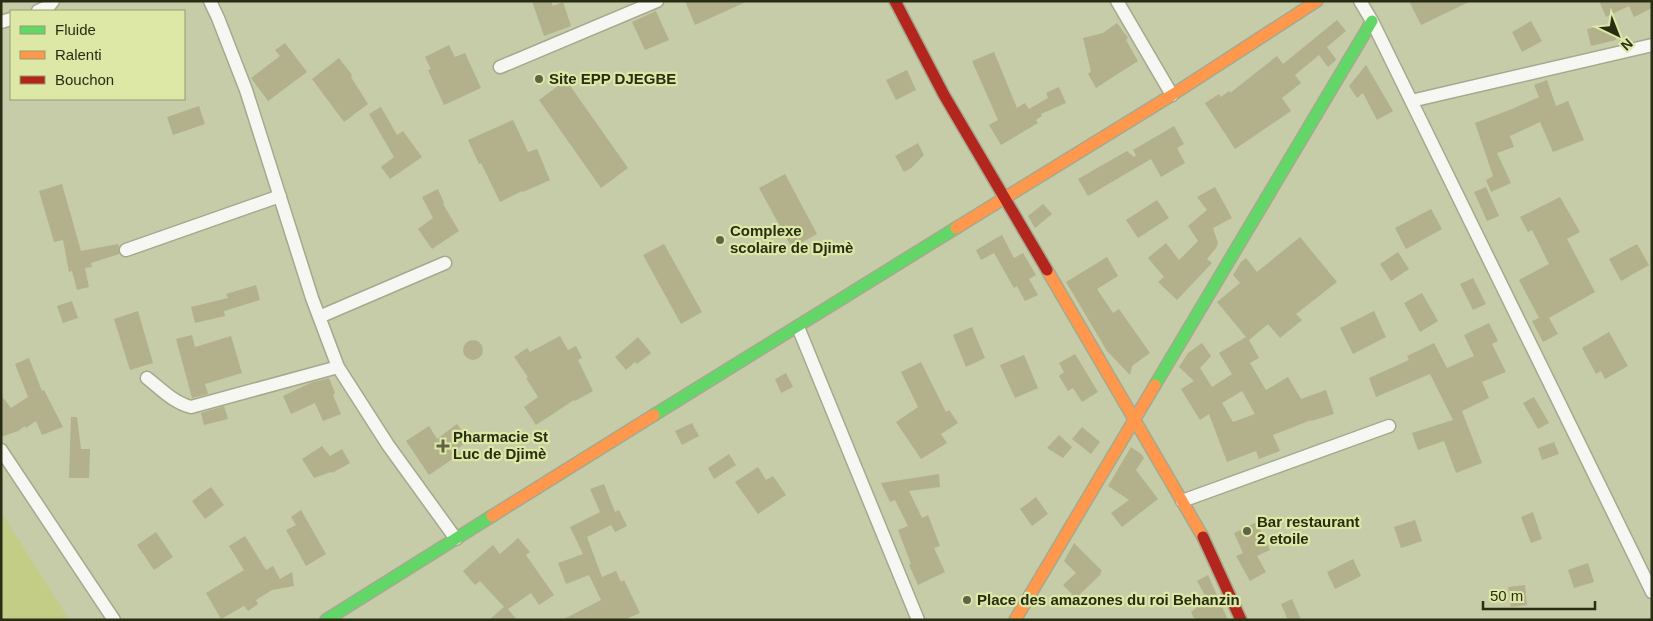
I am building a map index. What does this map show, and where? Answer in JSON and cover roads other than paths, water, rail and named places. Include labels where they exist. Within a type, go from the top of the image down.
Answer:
[{"type":"street","points":[[40,10],[49,6],[53,1]]},
{"type":"street","points":[[210,1],[246,90],[319,317],[338,367],[388,445],[456,539]]},
{"type":"street","points":[[500,67],[656,1]]},
{"type":"street","points":[[895,1],[944,95],[1200,532],[1240,620]]},
{"type":"street","points":[[1117,1],[1172,95]]},
{"type":"street","points":[[326,620],[608,443],[1172,95],[1317,1]]},
{"type":"street","points":[[1360,1],[1372,21],[1652,592]]},
{"type":"street","points":[[1015,620],[1133,418],[1372,21]]},
{"type":"street","points":[[1411,101],[1652,44]]},
{"type":"street","points":[[126,250],[280,196]]},
{"type":"street","points":[[319,317],[445,263]]},
{"type":"street","points":[[798,327],[918,620]]},
{"type":"street","points":[[147,378],[174,400],[182,405],[191,407],[338,367]]},
{"type":"street","points":[[1182,501],[1389,426]]},
{"type":"street","points":[[1,450],[114,620]]},
{"type":"place","name":"Site EPP DJEGBE","points":[[539,79]]},
{"type":"place","name":"Complexe scolaire de Djimè","points":[[720,240]]},
{"type":"place","name":"Pharmacie St Luc de Djimè","points":[[443,446]]},
{"type":"place","name":"Bar restaurant 2 etoile","points":[[1247,531]]},
{"type":"place","name":"Place des amazones du roi Behanzin","points":[[967,600]]}]
